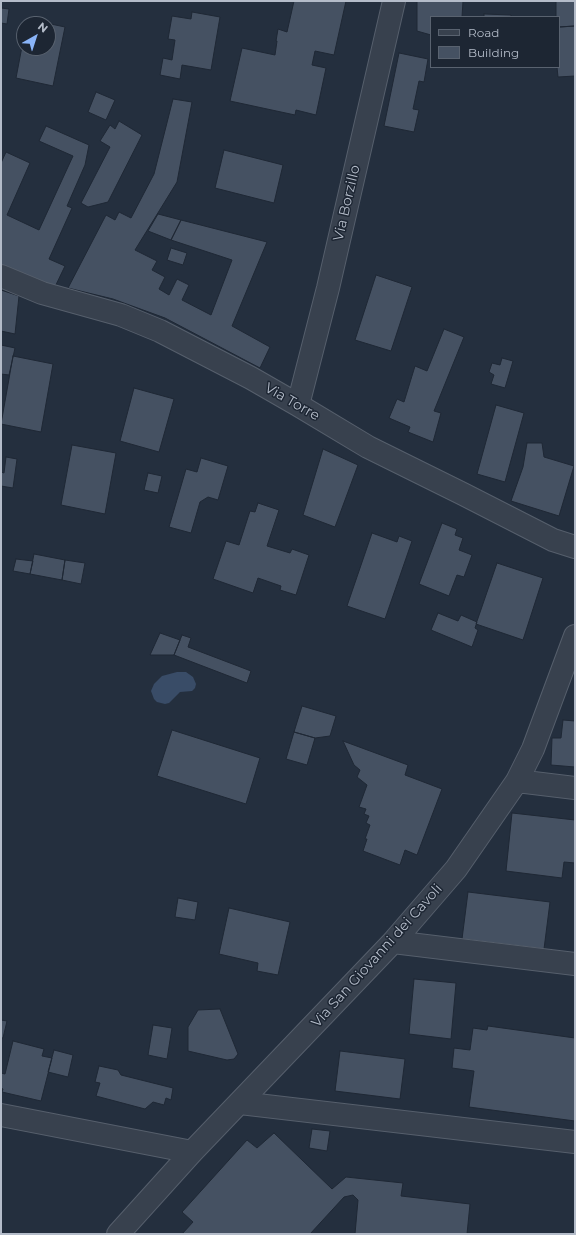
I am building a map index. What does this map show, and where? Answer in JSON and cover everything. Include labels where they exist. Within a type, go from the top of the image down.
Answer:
[{"type":"street","name":"Via Borzillo","points":[[298,405],[328,288],[394,1]]},
{"type":"street","name":"Via Torre","points":[[1,276],[42,293],[121,315],[160,331],[251,378],[368,447],[553,540],[575,547]]},
{"type":"street","name":"Via San Giovanni dei Cavoli","points":[[118,1234],[192,1152],[393,942],[456,868],[517,781],[533,749],[575,636]]},
{"type":"street","points":[[517,781],[575,788]]},
{"type":"street","points":[[393,942],[575,964]]},
{"type":"street","points":[[240,1103],[575,1142]]},
{"type":"street","points":[[1,1115],[192,1152]]},
{"type":"water","points":[[177,672],[186,672],[193,677],[196,684],[195,688],[192,691],[180,692],[169,703],[165,704],[157,702],[151,691],[154,684],[162,676]]},
{"type":"building","points":[[294,1],[346,1],[334,55],[315,51],[312,65],[326,68],[316,115],[296,110],[295,115],[230,101],[242,48],[275,55],[278,29],[287,32]]},
{"type":"building","points":[[417,1],[463,1],[462,16],[430,16],[430,35],[417,31]]},
{"type":"building","points":[[556,1],[575,1],[575,26],[560,27],[560,16],[556,16]]},
{"type":"building","points":[[1,8],[9,9],[7,24],[1,23]]},
{"type":"building","points":[[192,12],[220,17],[211,70],[182,65],[180,79],[160,75],[163,58],[172,60],[175,40],[168,39],[172,16],[191,19]]},
{"type":"building","points":[[484,14],[511,15],[511,16],[484,16]]},
{"type":"building","points":[[56,25],[65,27],[53,86],[16,78],[20,56],[56,56]]},
{"type":"building","points":[[575,26],[575,76],[558,77],[557,68],[560,68],[560,27]]},
{"type":"building","points":[[399,53],[428,59],[424,82],[419,81],[413,109],[419,110],[414,132],[384,126]]},
{"type":"building","points":[[96,92],[115,100],[106,120],[88,112]]},
{"type":"building","points":[[173,99],[192,102],[177,182],[135,250],[157,261],[152,270],[165,277],[159,289],[169,295],[177,279],[189,285],[182,300],[211,315],[232,260],[171,240],[181,220],[267,242],[232,326],[270,347],[260,368],[165,318],[113,299],[68,288],[106,215],[115,220],[119,212],[131,218],[154,174]]},
{"type":"building","points":[[119,121],[142,135],[108,202],[88,207],[81,203],[110,147],[100,141],[110,125],[115,129]]},
{"type":"building","points":[[46,126],[89,145],[85,165],[67,206],[72,208],[49,259],[65,266],[53,291],[1,267],[1,163],[6,152],[30,163],[7,215],[39,230],[73,156],[39,141]]},
{"type":"building","points":[[224,150],[283,165],[274,203],[215,188]]},
{"type":"building","points":[[158,214],[181,220],[171,240],[148,231]]},
{"type":"building","points":[[171,248],[187,253],[183,265],[167,260]]},
{"type":"building","points":[[376,275],[412,287],[391,351],[355,340]]},
{"type":"building","points":[[1,290],[19,296],[15,334],[1,331]]},
{"type":"building","points":[[444,329],[464,337],[434,411],[441,413],[433,442],[408,432],[410,427],[389,418],[397,399],[404,402],[415,366],[427,371]]},
{"type":"building","points":[[1,345],[15,348],[9,375],[1,374]]},
{"type":"building","points":[[13,356],[53,364],[41,432],[1,424]]},
{"type":"building","points":[[502,358],[513,361],[505,388],[491,384],[494,375],[489,372],[492,363],[500,365]]},
{"type":"building","points":[[134,388],[174,399],[159,452],[120,441]]},
{"type":"building","points":[[496,405],[524,413],[505,482],[477,474]]},
{"type":"building","points":[[527,443],[542,443],[544,457],[574,466],[559,516],[511,501],[523,467]]},
{"type":"building","points":[[72,445],[116,453],[105,514],[61,505]]},
{"type":"building","points":[[323,449],[358,465],[335,527],[303,515]]},
{"type":"building","points":[[6,457],[17,459],[13,488],[1,486],[1,472],[4,473]]},
{"type":"building","points":[[201,458],[228,466],[218,500],[208,497],[200,502],[191,533],[169,527],[186,469],[197,472]]},
{"type":"building","points":[[148,473],[162,476],[158,493],[144,490]]},
{"type":"building","points":[[258,503],[279,510],[267,546],[290,553],[292,549],[309,555],[296,595],[280,590],[281,586],[258,578],[253,593],[213,579],[226,541],[239,545],[250,511],[255,512]]},
{"type":"building","points":[[442,523],[457,529],[455,535],[463,538],[459,550],[472,555],[464,577],[457,575],[449,596],[419,584]]},
{"type":"building","points":[[372,533],[397,542],[399,536],[412,541],[385,619],[347,606]]},
{"type":"building","points":[[34,554],[65,560],[62,580],[30,574]]},
{"type":"building","points":[[16,559],[33,561],[30,574],[13,571]]},
{"type":"building","points":[[65,560],[85,563],[81,584],[62,580]]},
{"type":"building","points":[[497,563],[543,578],[523,640],[476,624]]},
{"type":"building","points":[[438,613],[458,621],[461,615],[477,622],[475,628],[478,630],[472,647],[431,630]]},
{"type":"building","points":[[160,633],[180,640],[174,655],[150,655]]},
{"type":"building","points":[[182,635],[191,638],[188,647],[251,671],[247,683],[174,655]]},
{"type":"building","points":[[302,706],[336,716],[330,736],[315,738],[294,732]]},
{"type":"building","points":[[563,720],[575,721],[575,767],[551,765],[552,738],[561,738]]},
{"type":"building","points":[[172,730],[260,758],[246,804],[157,776]]},
{"type":"building","points":[[294,732],[315,738],[307,765],[286,759]]},
{"type":"building","points":[[343,741],[408,765],[405,775],[442,789],[417,855],[405,850],[400,865],[363,851],[370,825],[366,823],[369,816],[364,814],[366,809],[359,807],[367,785],[357,777],[360,770],[354,765]]},
{"type":"building","points":[[512,813],[575,820],[575,863],[564,862],[562,878],[506,871]]},
{"type":"building","points":[[468,892],[550,902],[544,949],[462,939]]},
{"type":"building","points":[[178,898],[198,902],[195,920],[175,917]]},
{"type":"building","points":[[229,908],[290,922],[278,975],[257,971],[258,963],[219,954]]},
{"type":"building","points":[[414,979],[456,983],[451,1039],[409,1034]]},
{"type":"building","points":[[220,1009],[238,1054],[234,1059],[227,1060],[188,1051],[188,1027],[198,1010]]},
{"type":"building","points":[[1,1020],[7,1021],[3,1038],[1,1038]]},
{"type":"building","points":[[153,1025],[172,1028],[167,1059],[148,1055]]},
{"type":"building","points":[[488,1026],[575,1038],[575,1121],[469,1107],[474,1071],[452,1068],[454,1048],[470,1050],[473,1028],[487,1030]]},
{"type":"building","points":[[13,1041],[44,1049],[42,1056],[52,1058],[41,1101],[2,1092],[1,1073],[5,1074]]},
{"type":"building","points":[[54,1050],[73,1055],[68,1077],[48,1072]]},
{"type":"building","points":[[340,1051],[405,1059],[400,1099],[335,1091]]},
{"type":"building","points":[[99,1066],[118,1070],[121,1075],[173,1088],[171,1100],[166,1098],[164,1105],[153,1102],[145,1109],[96,1096],[100,1083],[95,1082]]},
{"type":"building","points":[[312,1129],[330,1131],[327,1151],[309,1148]]},
{"type":"building","points":[[274,1133],[332,1189],[346,1177],[403,1183],[401,1196],[470,1204],[467,1234],[355,1234],[358,1200],[353,1195],[344,1197],[310,1234],[182,1234],[193,1222],[182,1212],[247,1140],[257,1148]]}]
